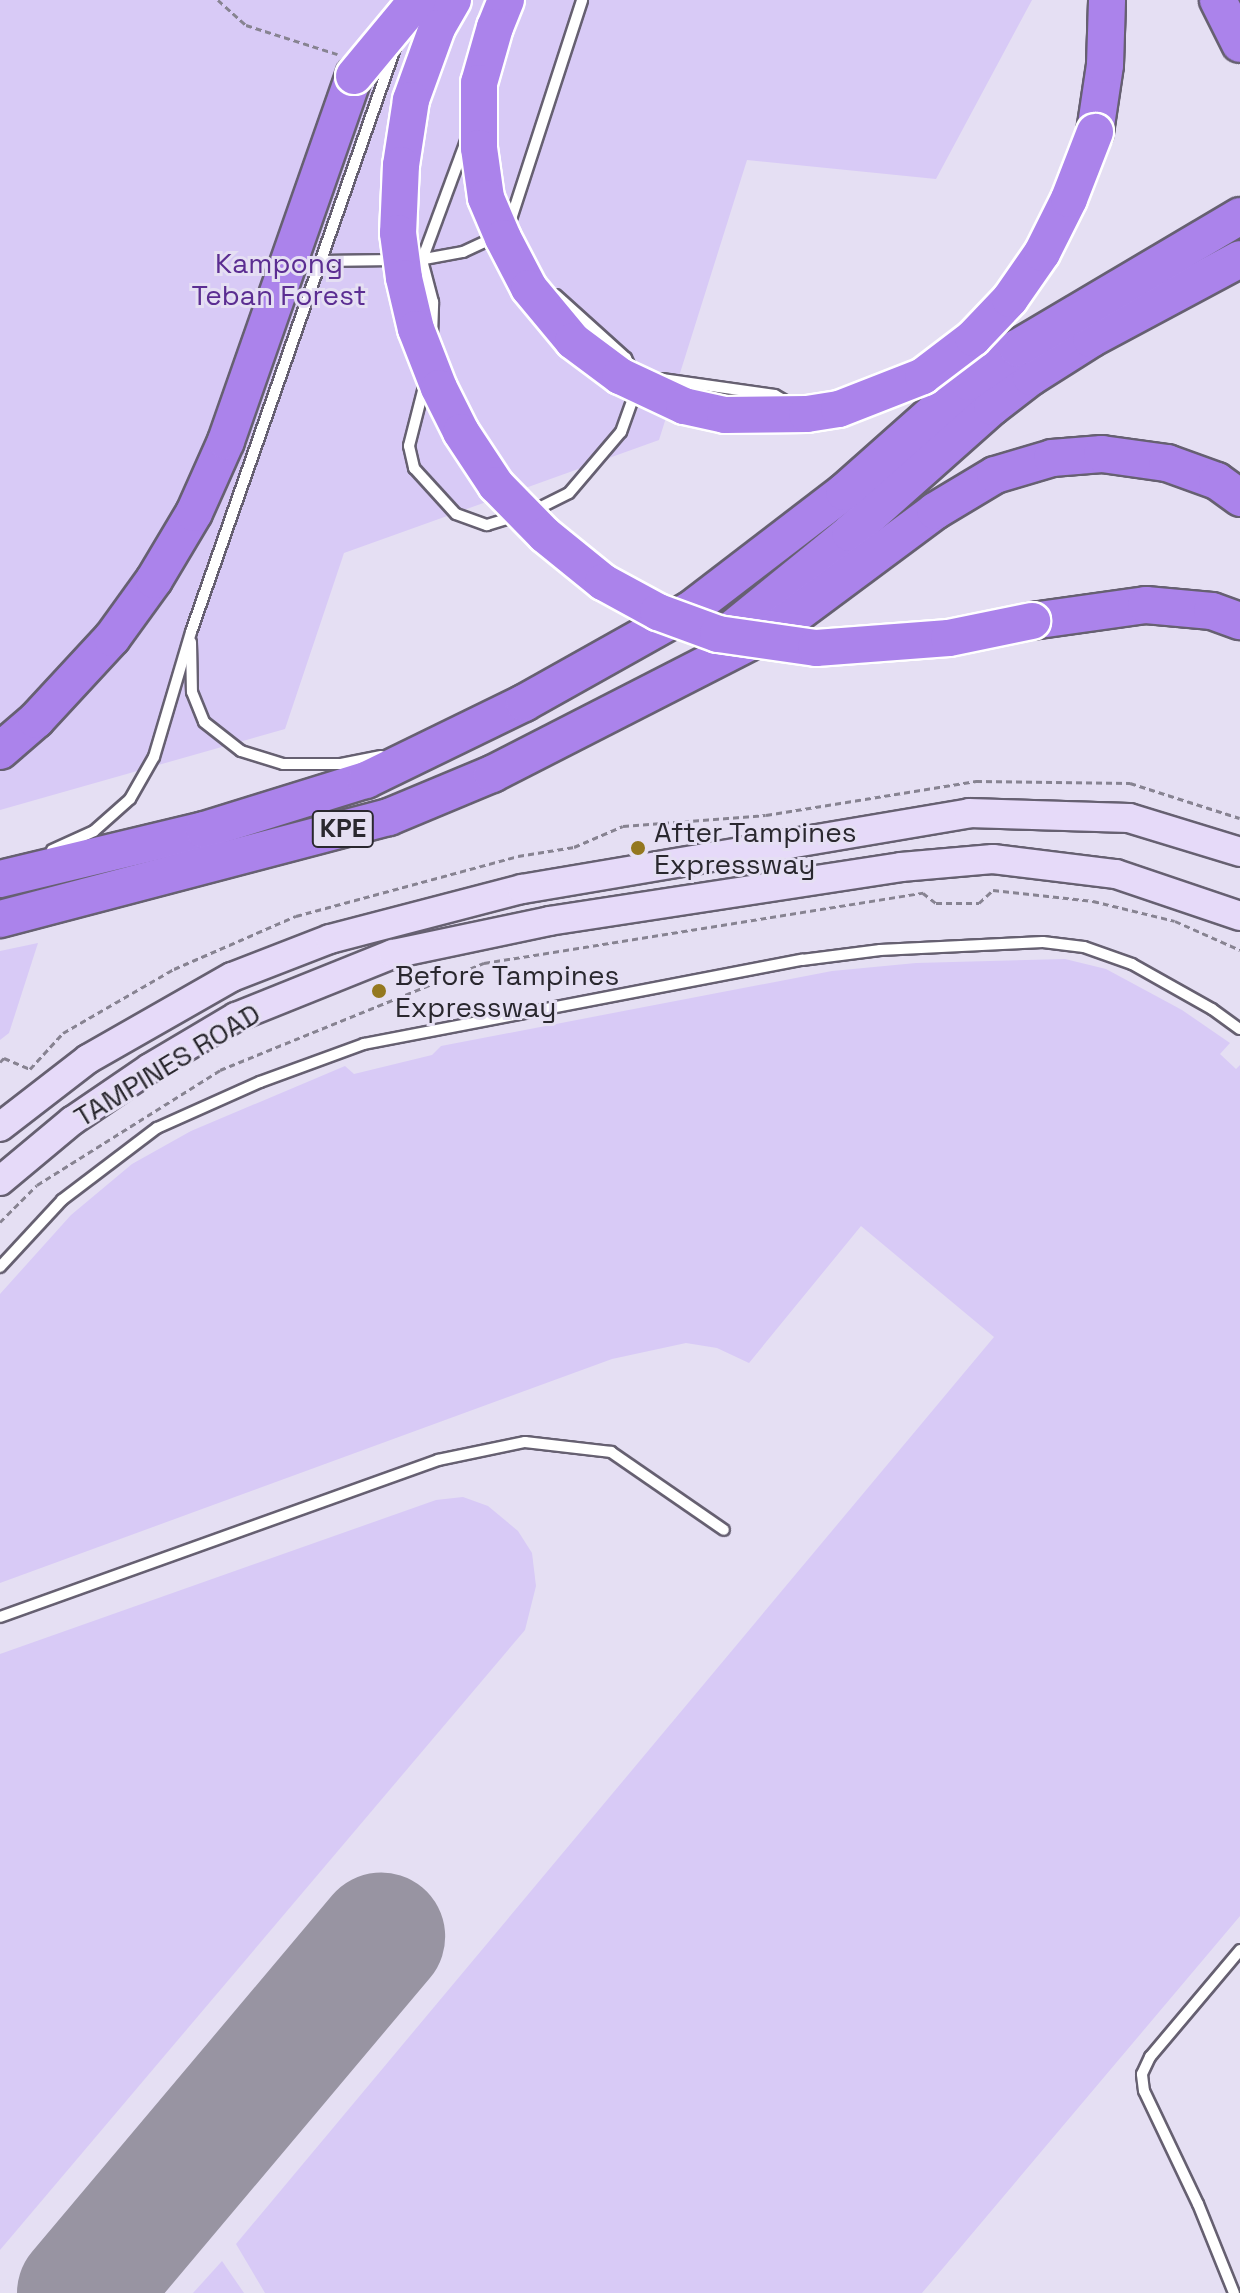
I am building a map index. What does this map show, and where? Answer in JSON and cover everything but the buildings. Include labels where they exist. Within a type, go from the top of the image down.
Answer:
[{"type":"highway","points":[[0,751],[36,720],[112,638],[154,580],[194,513],[226,441],[350,66],[385,0]]},
{"type":"highway","points":[[350,66],[414,0]]},
{"type":"highway","points":[[453,0],[437,28],[411,100],[401,165],[398,233],[416,329],[439,388],[461,432],[496,485],[545,535],[603,582],[658,612],[718,634],[816,648],[949,638],[1032,621],[1146,605],[1212,611],[1240,621]]},
{"type":"highway","points":[[506,0],[479,83],[479,148],[486,198],[529,288],[573,341],[620,376],[684,406],[725,415],[807,414],[839,409],[923,376],[973,338],[1010,299],[1042,253],[1069,199],[1095,132],[1105,65],[1107,0]]},
{"type":"highway","points":[[1218,0],[1240,44]]},
{"type":"highway","points":[[665,683],[850,533],[904,460],[968,382],[1017,348],[1240,216]]},
{"type":"highway","points":[[904,460],[1091,339],[1240,259]]},
{"type":"highway","points":[[665,683],[779,627],[935,511],[995,475],[1052,458],[1102,454],[1167,463],[1217,481],[1240,498]]},
{"type":"highway","name":"KPE","points":[[0,877],[204,830],[366,780],[524,703],[690,610],[801,525],[904,460]]},
{"type":"highway","name":"KPE","points":[[0,919],[389,817],[492,774],[612,714],[665,683]]},
{"type":"main road","name":"TAMPINES ROAD","points":[[0,1127],[88,1059],[232,977],[330,939],[522,889],[969,813],[1129,818],[1240,852]]},
{"type":"main road","name":"TAMPINES ROAD","points":[[0,1181],[72,1121],[150,1068],[236,1017],[393,954],[549,921],[901,867],[993,859],[1116,874],[1240,916]]},
{"type":"lane","points":[[0,877],[94,831],[130,799],[154,757],[191,632],[414,0]]},
{"type":"lane","points":[[517,0],[422,260],[433,302],[434,327],[424,390],[409,446],[414,468],[456,514],[487,525],[546,508],[569,493],[621,432],[636,390],[633,372],[626,358],[549,288]]},
{"type":"lane","points":[[321,261],[422,260],[463,252],[493,238],[512,216],[582,0]]},
{"type":"lane","points":[[493,238],[537,278]]},
{"type":"lane","points":[[633,372],[685,384],[775,395],[790,405],[797,418]]},
{"type":"lane","points":[[191,632],[192,692],[204,722],[241,751],[283,764],[341,764],[436,745]]},
{"type":"lane","points":[[0,1267],[62,1200],[157,1128],[260,1082],[364,1044],[442,1029],[802,960],[880,950],[1043,942],[1084,947],[1132,964],[1212,1009],[1240,1029]]},
{"type":"lane","points":[[0,1617],[438,1460],[525,1442],[611,1452],[724,1530]]},
{"type":"lane","points":[[1234,2293],[1198,2204],[1144,2091],[1142,2074],[1150,2057],[1240,1950]]},
{"type":"path","points":[[218,0],[246,25],[350,66]]},
{"type":"path","points":[[0,1062],[4,1058],[30,1069]]},
{"type":"green space","name":"Kampong Teban Forest","points":[[0,0],[1032,0],[936,179],[747,160],[659,440],[344,553],[285,729],[0,810]]},
{"type":"green space","points":[[38,943],[9,1033],[0,1040],[0,951]]},
{"type":"green space","points":[[1065,959],[1106,969],[1182,1010],[1230,1043],[1220,1054],[1236,1069],[1240,1065],[1240,1916],[922,2293],[265,2293],[236,2244],[994,1337],[861,1226],[749,1363],[717,1348],[686,1343],[612,1359],[0,1583],[0,1294],[71,1215],[132,1164],[191,1131],[345,1066],[354,1074],[432,1055],[441,1046],[832,971],[916,963]]},
{"type":"green space","points":[[463,1497],[488,1506],[518,1531],[532,1553],[536,1586],[525,1630],[0,2250],[0,1654],[436,1500]]},
{"type":"green space","points":[[222,2261],[244,2293],[193,2293]]},
{"type":"runway","points":[[81,2293],[381,1937]]},
{"type":"place","name":"After Tampines Expressway","points":[[638,848]]},
{"type":"place","name":"Before Tampines Expressway","points":[[379,991]]}]
